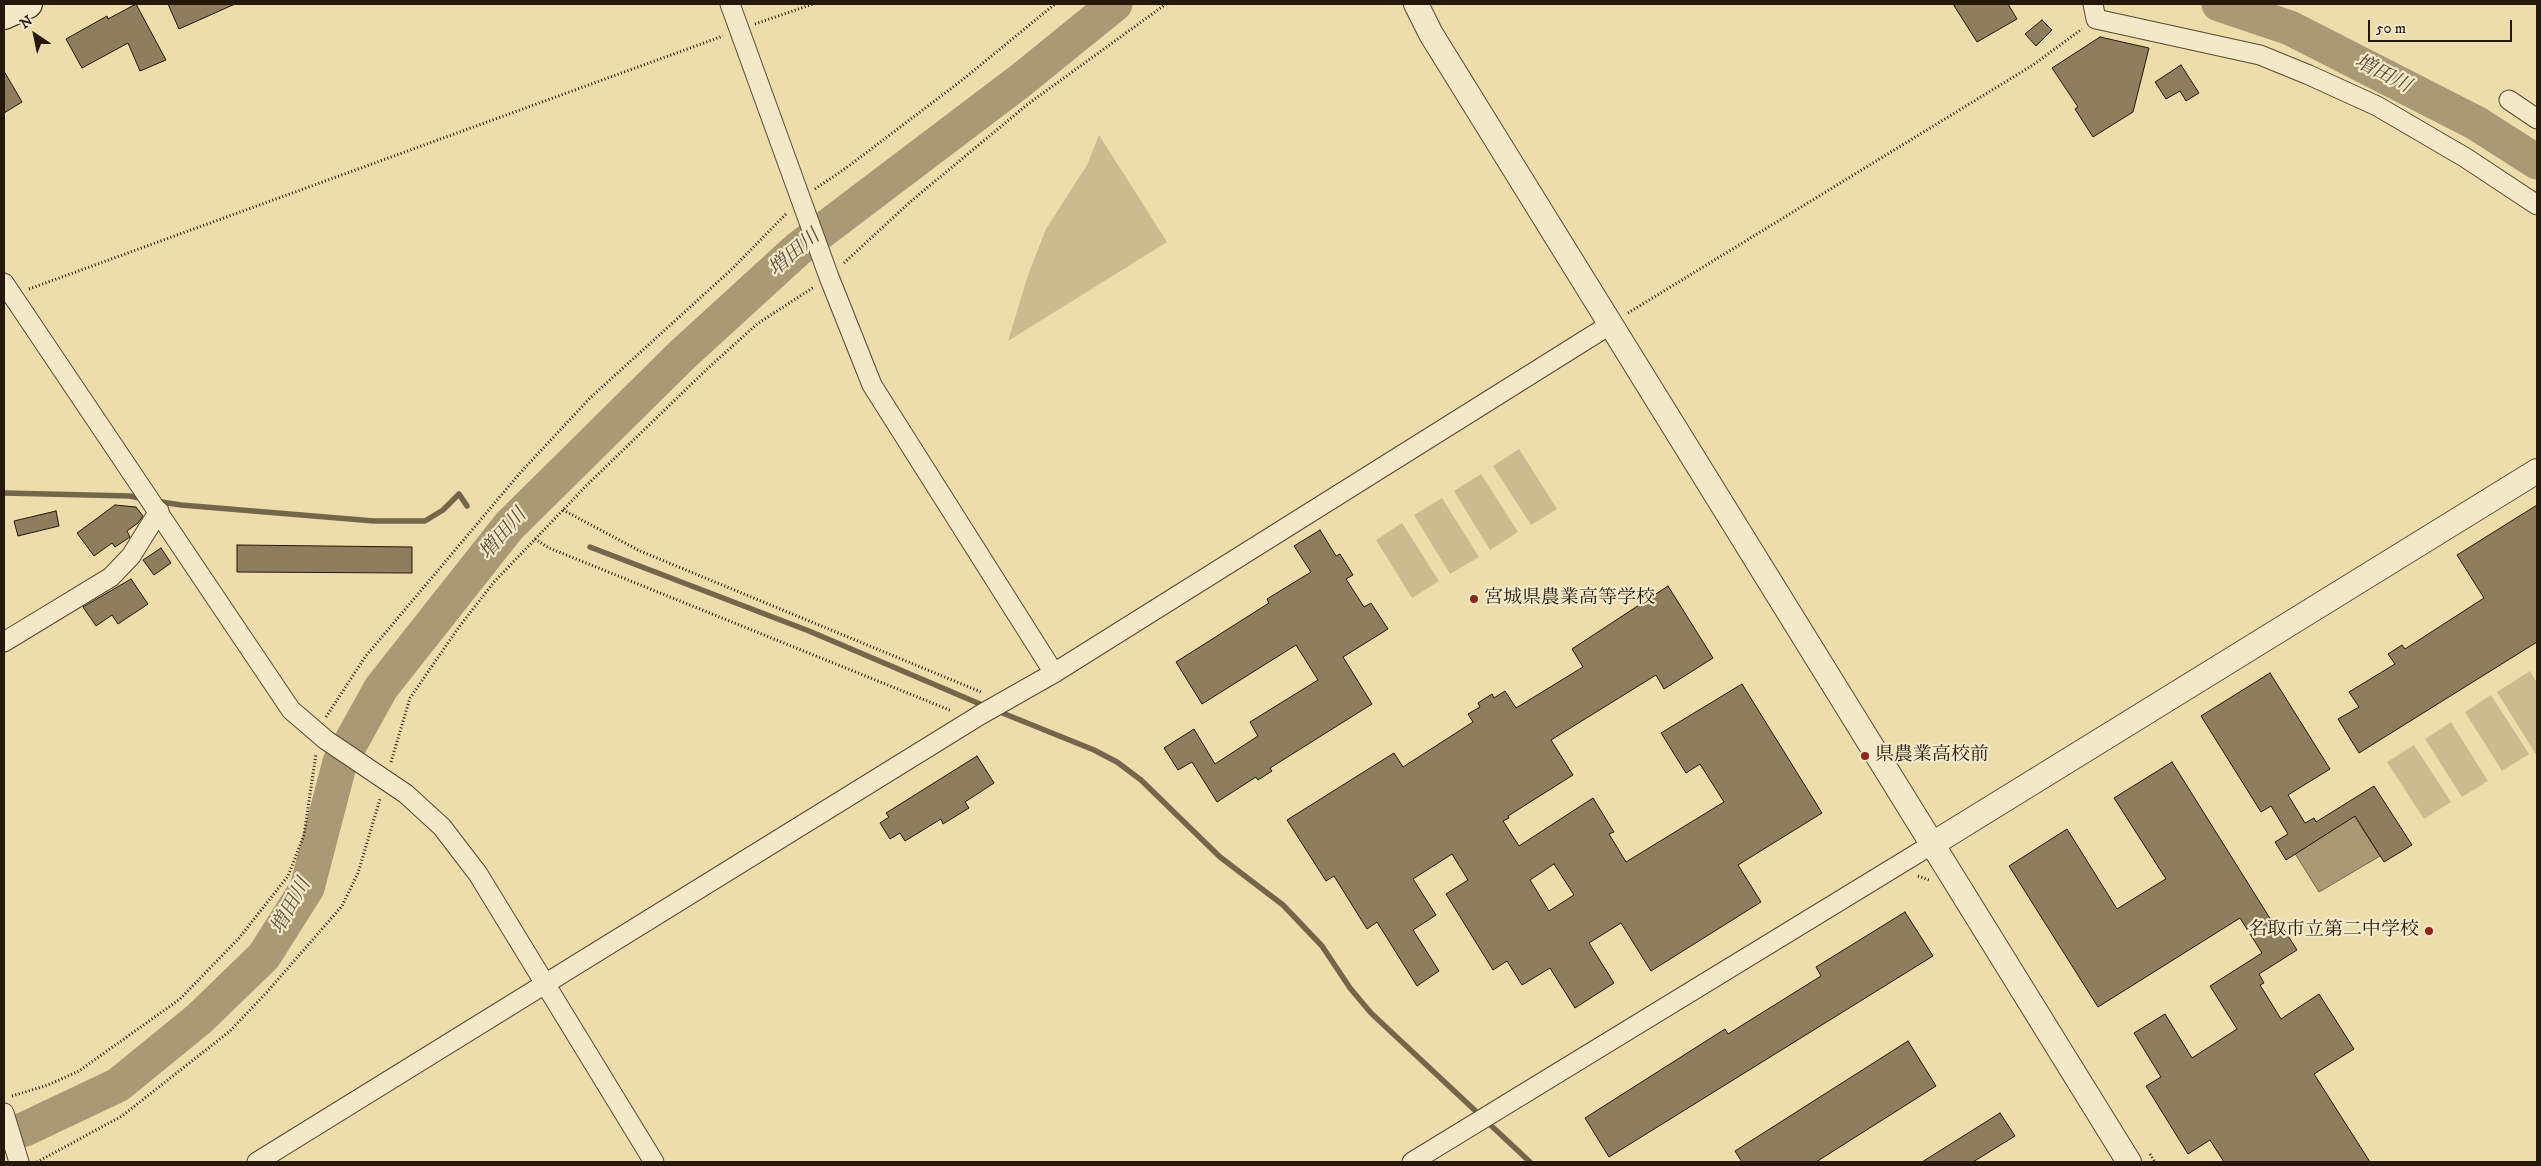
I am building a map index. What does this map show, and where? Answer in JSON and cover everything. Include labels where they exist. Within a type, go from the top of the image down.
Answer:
[{"type":"main road","points":[[4,15],[28,4]]},
{"type":"street","points":[[730,4],[828,273],[872,385],[1054,673]]},
{"type":"street","points":[[1416,4],[1431,34],[2129,1162]]},
{"type":"street","points":[[2095,11],[2260,55],[2309,75],[2377,106],[2466,158],[2537,205]]},
{"type":"street","points":[[2509,100],[2537,119]]},
{"type":"street","points":[[8,289],[291,710],[322,736],[406,794],[442,827],[478,874],[654,1162]]},
{"type":"street","points":[[257,1162],[976,717],[1054,673],[1611,324]]},
{"type":"street","points":[[1412,1162],[2537,471]]},
{"type":"street","points":[[4,642],[112,576],[131,556],[154,504]]},
{"type":"street","points":[[4,1114],[19,1162]]},
{"type":"path","points":[[8,289],[813,4]]},
{"type":"path","points":[[4,1098],[48,1085],[79,1071],[180,999],[239,938],[288,876],[304,835],[322,736],[365,657],[520,473],[590,398],[803,204],[1055,4]]},
{"type":"path","points":[[707,369],[758,324],[828,273],[1028,104],[1166,4]]},
{"type":"path","points":[[1611,324],[2033,64],[2095,11]]},
{"type":"path","points":[[563,510],[640,551],[1001,703]]},
{"type":"path","points":[[534,539],[558,552],[976,717]]},
{"type":"shaded area","points":[[1099,135],[1167,242],[1008,341],[1028,275],[1046,229],[1087,165]]},
{"type":"shaded area","points":[[1519,449],[1557,509],[1531,525],[1493,466]]},
{"type":"shaded area","points":[[1481,474],[1518,532],[1490,550],[1454,491]]},
{"type":"shaded area","points":[[1442,498],[1479,557],[1450,574],[1414,515]]},
{"type":"shaded area","points":[[1402,523],[1439,581],[1412,598],[1376,540]]},
{"type":"shaded area","points":[[2530,671],[2537,683],[2537,756],[2497,692]]},
{"type":"shaded area","points":[[2491,695],[2529,754],[2502,771],[2465,712]]},
{"type":"shaded area","points":[[2451,722],[2488,781],[2462,797],[2425,739]]},
{"type":"shaded area","points":[[2414,745],[2451,802],[2424,819],[2387,762]]},
{"type":"shaded area","points":[[2353,815],[2380,856],[2319,892],[2294,852]]},
{"type":"building","points":[[136,4],[166,60],[140,71],[128,43],[82,68],[66,39],[107,16],[108,19]]},
{"type":"building","points":[[168,4],[235,4],[179,29]]},
{"type":"building","points":[[1953,4],[2008,4],[2017,19],[1977,42]]},
{"type":"building","points":[[2042,20],[2052,30],[2036,46],[2025,34]]},
{"type":"building","points":[[2100,37],[2149,48],[2133,112],[2093,137],[2075,109],[2078,107],[2052,68]]},
{"type":"building","points":[[2181,65],[2199,93],[2186,101],[2180,91],[2166,99],[2155,82]]},
{"type":"building","points":[[4,71],[22,102],[4,113]]},
{"type":"building","points":[[115,505],[136,507],[143,516],[138,523],[127,531],[130,537],[115,547],[112,543],[94,556],[77,533]]},
{"type":"building","points":[[2537,505],[2537,642],[2359,753],[2338,719],[2359,707],[2349,692],[2395,664],[2388,654],[2402,645],[2405,649],[2484,598],[2457,555]]},
{"type":"building","points":[[56,511],[59,526],[18,536],[14,521]]},
{"type":"building","points":[[1320,530],[1336,556],[1340,554],[1353,575],[1346,579],[1364,607],[1371,603],[1388,629],[1343,657],[1372,704],[1270,768],[1272,771],[1258,780],[1256,777],[1217,802],[1192,762],[1178,770],[1164,748],[1194,729],[1215,764],[1258,736],[1250,722],[1318,680],[1296,645],[1202,704],[1176,662],[1269,603],[1267,599],[1311,572],[1294,546]]},
{"type":"building","points":[[237,545],[412,547],[412,573],[237,572]]},
{"type":"building","points":[[161,548],[171,563],[154,575],[143,560]]},
{"type":"building","points":[[131,579],[148,604],[118,624],[112,615],[96,626],[83,607]]},
{"type":"building","points":[[1668,586],[1713,658],[1664,689],[1656,675],[1551,740],[1573,775],[1503,821],[1519,846],[1593,798],[1614,832],[1609,834],[1626,862],[1724,802],[1700,764],[1686,773],[1661,733],[1742,684],[1822,813],[1738,865],[1761,902],[1651,971],[1621,923],[1589,943],[1614,983],[1575,1008],[1550,968],[1522,985],[1507,961],[1493,970],[1446,894],[1468,880],[1452,854],[1413,879],[1436,915],[1413,930],[1439,971],[1417,986],[1377,922],[1367,929],[1334,876],[1326,881],[1287,820],[1394,753],[1403,767],[1473,722],[1468,714],[1480,707],[1478,703],[1492,694],[1494,698],[1505,691],[1516,708],[1583,667],[1572,649]],"holes":[[[1554,864],[1574,895],[1549,911],[1530,880]]]},
{"type":"building","points":[[2270,673],[2330,769],[2288,795],[2305,823],[2314,818],[2316,822],[2374,786],[2412,845],[2384,862],[2355,816],[2286,860],[2275,842],[2288,834],[2271,806],[2261,812],[2201,716]]},
{"type":"building","points":[[977,756],[994,783],[965,802],[969,808],[943,824],[941,819],[905,841],[900,833],[890,839],[880,823],[889,817],[886,813]]},
{"type":"building","points":[[2172,762],[2276,928],[2281,925],[2297,950],[2259,974],[2264,983],[2260,985],[2281,1019],[2319,994],[2354,1049],[2314,1074],[2370,1162],[2224,1162],[2210,1140],[2188,1154],[2146,1086],[2161,1077],[2134,1033],[2165,1014],[2192,1058],[2237,1029],[2210,986],[2262,953],[2240,918],[2098,1007],[2009,866],[2067,829],[2117,909],[2166,879],[2114,798]]},
{"type":"building","points":[[1905,912],[1933,956],[1609,1157],[1585,1118],[1725,1029],[1728,1034],[1821,976],[1816,967]]},
{"type":"building","points":[[1908,1041],[1936,1086],[1816,1162],[1742,1162],[1735,1151]]},
{"type":"building","points":[[2000,1113],[2015,1136],[1973,1162],[1922,1162]]},
{"type":"waterway","name":"増田川","points":[[4,1136],[25,1129],[118,1085],[199,1019],[264,956],[307,888],[340,762],[381,688],[509,526],[682,355],[798,249],[1020,81],[1115,4]]},
{"type":"waterway","name":"増田川","points":[[2219,4],[2290,28],[2476,123],[2537,162]]},
{"type":"waterway","points":[[4,493],[130,496],[144,499]]},
{"type":"waterway","points":[[155,501],[181,505],[374,521],[425,521],[443,510],[459,494],[467,506]]},
{"type":"waterway","points":[[590,547],[809,631],[987,707]]},
{"type":"waterway","points":[[995,710],[1094,750],[1117,762],[1141,780],[1220,857],[1283,905],[1322,946],[1350,988],[1371,1013],[1530,1162]]},
{"type":"place","name":"宮城県農業高等学校","points":[[1474,599]]},
{"type":"place","name":"県農業高校前","points":[[1865,756]]},
{"type":"place","name":"名取市立第二中学校","points":[[2429,931]]}]
